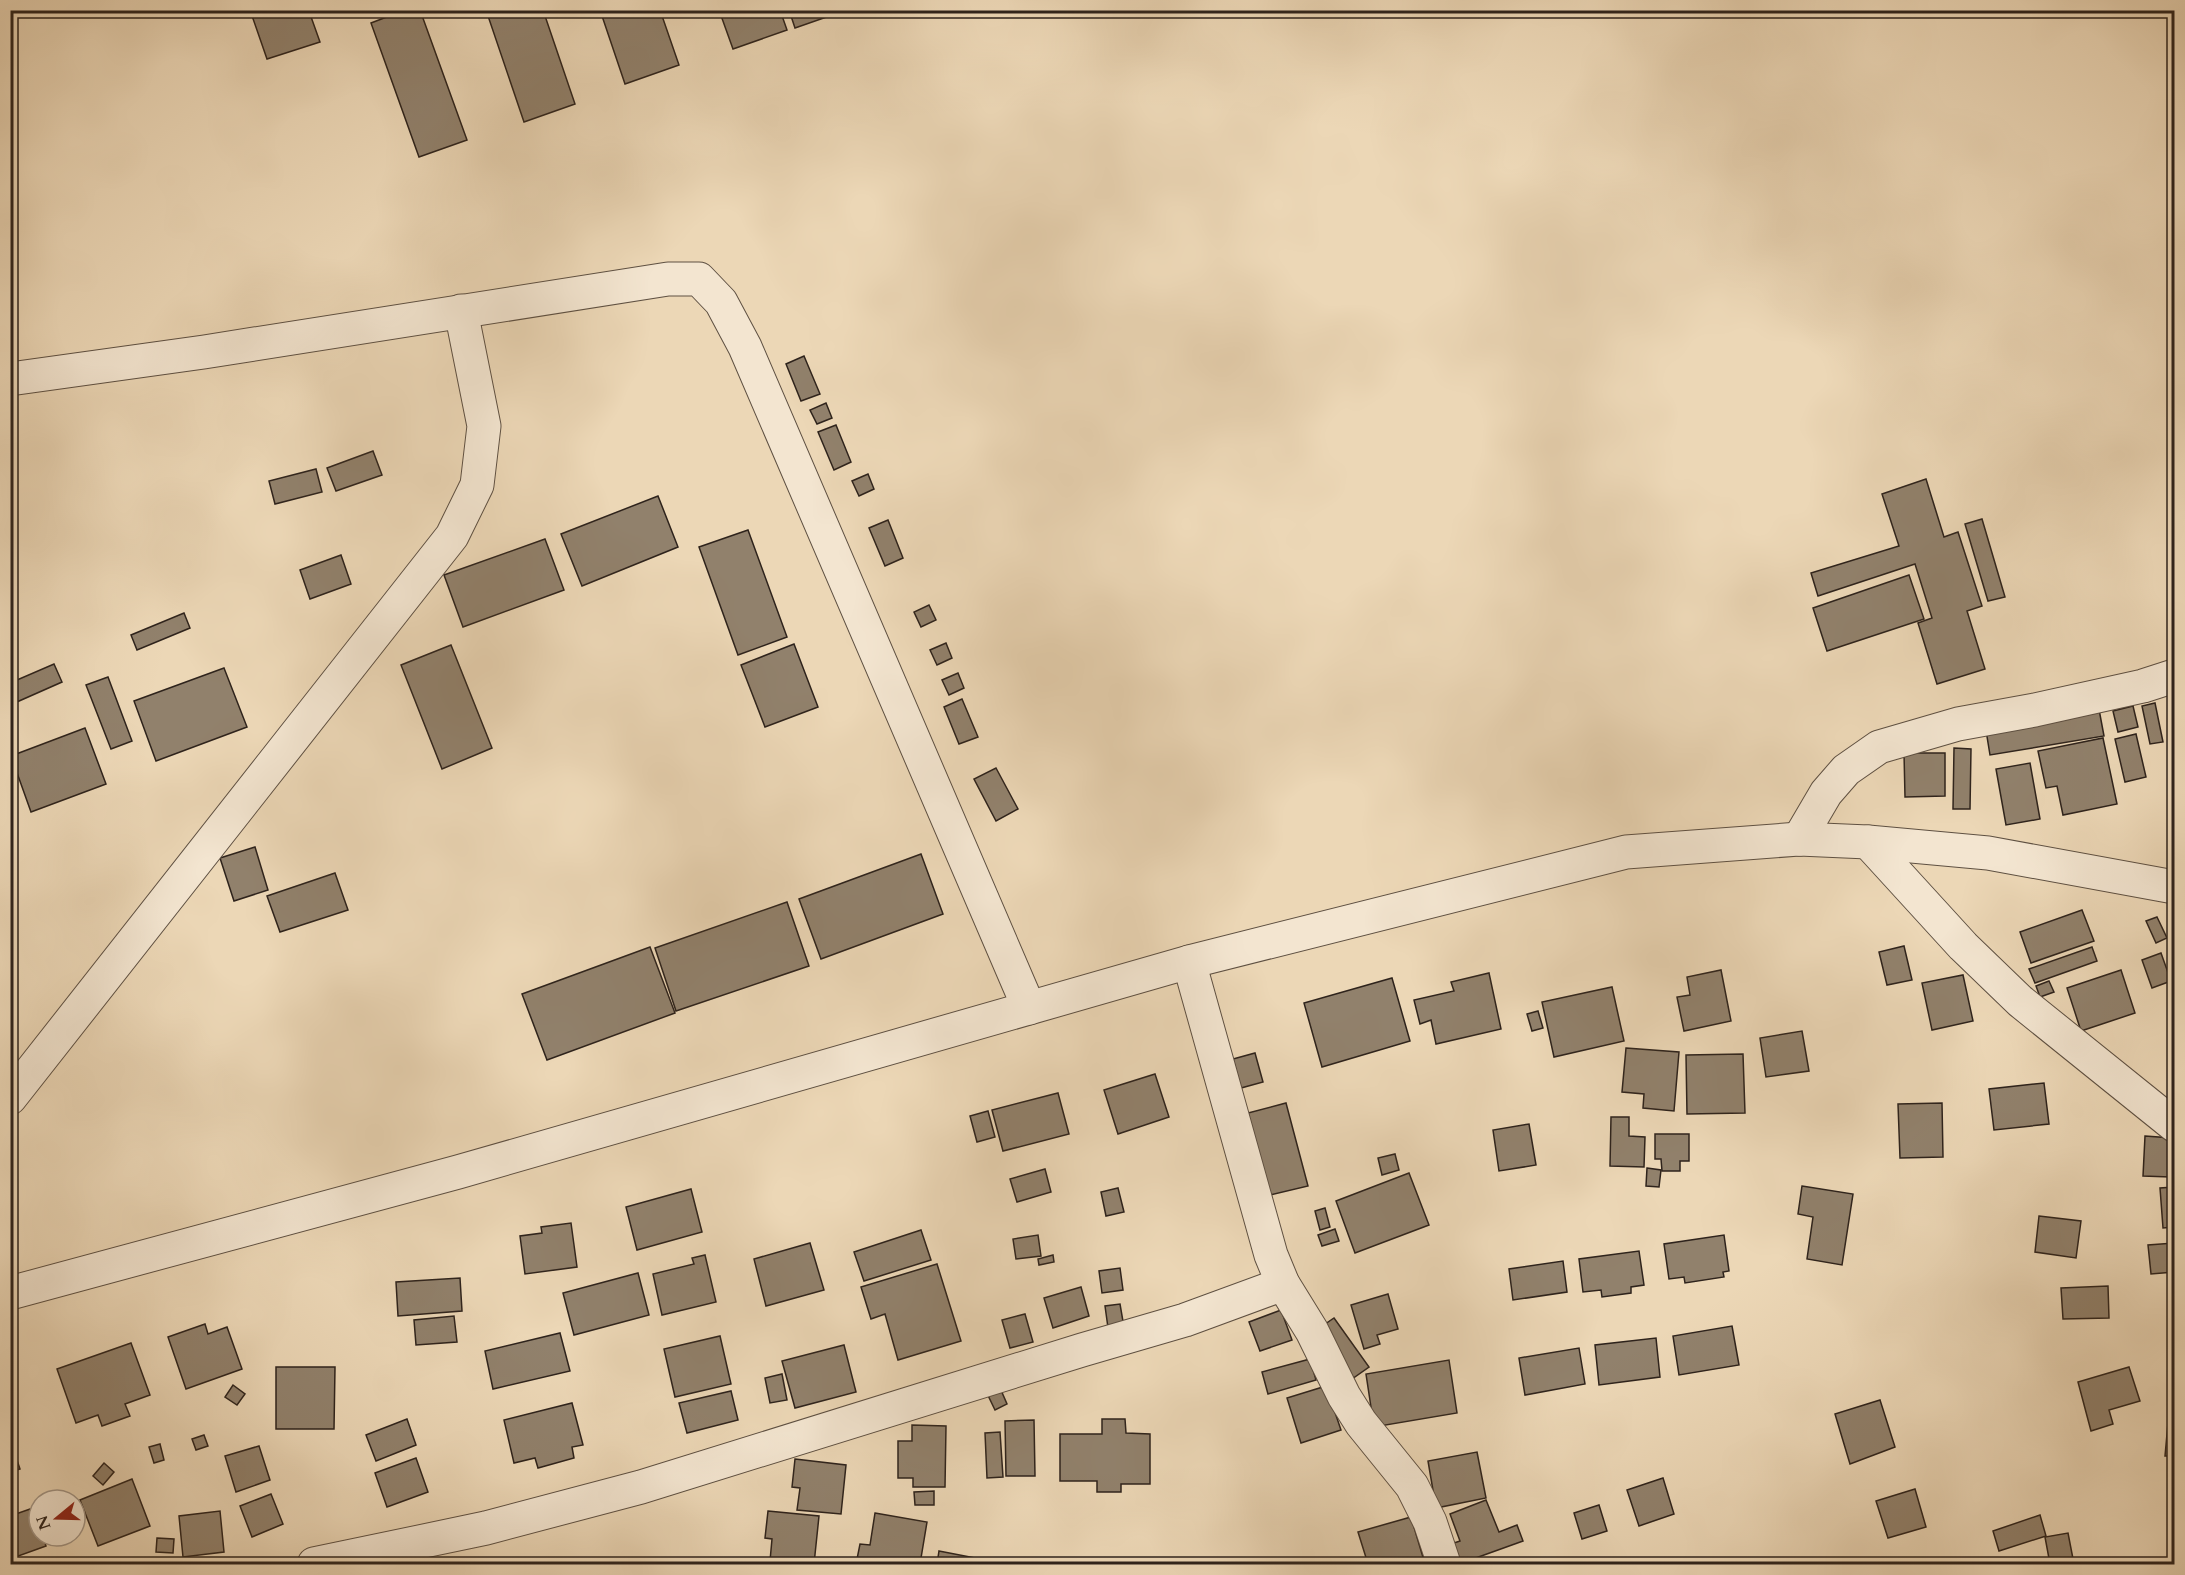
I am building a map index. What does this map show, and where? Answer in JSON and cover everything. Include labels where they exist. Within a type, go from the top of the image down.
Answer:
[{"type":"street","points":[[10,379],[204,352],[668,279],[699,279],[721,302],[745,347],[1029,1008]]},
{"type":"street","points":[[10,1098],[452,536],[477,485],[484,426],[461,311]]},
{"type":"street","points":[[1799,839],[1826,793],[1846,770],[1879,747],[1958,724],[2035,710],[2143,686],[2175,676]]},
{"type":"street","points":[[10,1293],[470,1168],[1188,962],[1626,852],[1799,839],[1868,842],[1988,853],[2175,887]]},
{"type":"street","points":[[1868,842],[1964,946],[2020,1001],[2175,1125]]},
{"type":"street","points":[[1188,962],[1271,1255],[1283,1284],[1361,1423],[1412,1486],[1430,1522],[1444,1564]]},
{"type":"street","points":[[314,1564],[486,1528],[641,1487],[1185,1320],[1283,1284]]},
{"type":"building","points":[[250,10],[322,10],[310,14],[320,42],[267,59]]},
{"type":"building","points":[[405,10],[420,10],[467,140],[419,157],[371,23]]},
{"type":"building","points":[[486,10],[543,10],[575,104],[524,122]]},
{"type":"building","points":[[600,10],[660,10],[679,65],[625,84]]},
{"type":"building","points":[[719,10],[780,10],[787,30],[733,49]]},
{"type":"building","points":[[789,10],[843,10],[844,11],[795,28]]},
{"type":"building","points":[[804,356],[820,394],[801,401],[786,364]]},
{"type":"building","points":[[826,403],[832,418],[817,424],[810,410]]},
{"type":"building","points":[[836,425],[851,462],[834,470],[818,432]]},
{"type":"building","points":[[373,451],[382,475],[336,491],[327,468]]},
{"type":"building","points":[[316,469],[322,492],[275,504],[269,481]]},
{"type":"building","points":[[868,474],[874,489],[859,496],[852,481]]},
{"type":"building","points":[[1926,479],[1944,537],[1958,532],[1982,606],[1967,611],[1985,669],[1937,684],[1918,623],[1932,618],[1915,564],[1818,596],[1811,573],[1899,546],[1882,494]]},
{"type":"building","points":[[658,496],[678,547],[582,586],[561,534]]},
{"type":"building","points":[[1982,519],[2005,597],[1988,601],[1965,524]]},
{"type":"building","points":[[888,520],[903,558],[885,566],[869,528]]},
{"type":"building","points":[[748,530],[787,637],[738,655],[699,547]]},
{"type":"building","points":[[545,539],[564,590],[463,627],[444,575]]},
{"type":"building","points":[[341,555],[351,584],[310,599],[300,570]]},
{"type":"building","points":[[1909,575],[1924,619],[1827,651],[1813,608]]},
{"type":"building","points":[[929,605],[936,620],[921,627],[914,612]]},
{"type":"building","points":[[184,613],[190,628],[137,650],[131,635]]},
{"type":"building","points":[[946,643],[952,658],[937,665],[930,650]]},
{"type":"building","points":[[794,644],[818,707],[765,727],[741,665]]},
{"type":"building","points":[[451,645],[492,748],[442,769],[401,665]]},
{"type":"building","points":[[54,664],[62,682],[10,705],[10,683]]},
{"type":"building","points":[[224,668],[247,727],[156,761],[134,701]]},
{"type":"building","points":[[958,673],[964,688],[949,695],[942,680]]},
{"type":"building","points":[[108,677],[132,741],[111,749],[86,685]]},
{"type":"building","points":[[962,699],[978,737],[959,744],[944,707]]},
{"type":"building","points":[[2155,703],[2163,742],[2150,744],[2142,706]]},
{"type":"building","points":[[2098,704],[2104,736],[1990,755],[1985,724]]},
{"type":"building","points":[[2133,706],[2138,727],[2118,732],[2113,711]]},
{"type":"building","points":[[85,728],[106,784],[31,812],[11,756]]},
{"type":"building","points":[[2136,734],[2146,777],[2125,782],[2115,739]]},
{"type":"building","points":[[2103,738],[2117,804],[2063,815],[2057,786],[2046,788],[2038,751]]},
{"type":"building","points":[[1954,748],[1971,749],[1970,809],[1953,809]]},
{"type":"building","points":[[1904,753],[1945,753],[1945,796],[1905,797]]},
{"type":"building","points":[[2030,763],[2040,819],[2006,825],[1996,769]]},
{"type":"building","points":[[996,768],[1018,809],[996,821],[974,779]]},
{"type":"building","points":[[255,847],[268,890],[234,901],[220,858]]},
{"type":"building","points":[[921,854],[943,914],[821,959],[799,899]]},
{"type":"building","points":[[335,873],[348,910],[280,932],[267,896]]},
{"type":"building","points":[[787,902],[809,966],[676,1011],[655,948]]},
{"type":"building","points":[[2082,910],[2094,941],[2031,963],[2020,932]]},
{"type":"building","points":[[2157,917],[2167,938],[2156,943],[2146,921]]},
{"type":"building","points":[[1904,946],[1912,980],[1887,985],[1879,952]]},
{"type":"building","points":[[650,947],[675,1013],[547,1060],[522,994]]},
{"type":"building","points":[[2092,947],[2097,961],[2035,983],[2029,969]]},
{"type":"building","points":[[2161,953],[2171,981],[2152,988],[2142,960]]},
{"type":"building","points":[[1721,970],[1731,1021],[1684,1031],[1677,997],[1690,995],[1687,977]]},
{"type":"building","points":[[2121,970],[2135,1013],[2081,1031],[2067,988]]},
{"type":"building","points":[[1489,973],[1501,1029],[1436,1044],[1431,1020],[1420,1024],[1414,1000],[1454,991],[1451,982]]},
{"type":"building","points":[[1963,975],[1973,1021],[1932,1030],[1922,983]]},
{"type":"building","points":[[1392,978],[1410,1041],[1322,1067],[1304,1003]]},
{"type":"building","points":[[2049,981],[2054,992],[2040,997],[2036,986]]},
{"type":"building","points":[[1612,987],[1624,1041],[1554,1057],[1542,1002]]},
{"type":"building","points":[[1538,1011],[1543,1028],[1532,1031],[1527,1014]]},
{"type":"building","points":[[1802,1031],[1809,1071],[1766,1077],[1760,1038]]},
{"type":"building","points":[[1626,1048],[1679,1052],[1674,1111],[1643,1108],[1644,1094],[1622,1092]]},
{"type":"building","points":[[1255,1053],[1263,1082],[1241,1088],[1233,1059]]},
{"type":"building","points":[[1743,1054],[1745,1113],[1687,1114],[1686,1055]]},
{"type":"building","points":[[1155,1074],[1169,1117],[1118,1134],[1104,1090]]},
{"type":"building","points":[[2044,1083],[2049,1124],[1994,1130],[1989,1089]]},
{"type":"building","points":[[1058,1093],[1069,1134],[1003,1151],[992,1110]]},
{"type":"building","points":[[1286,1103],[1308,1186],[1270,1195],[1248,1113]]},
{"type":"building","points":[[1942,1103],[1943,1157],[1900,1158],[1898,1104]]},
{"type":"building","points":[[988,1111],[995,1137],[977,1142],[970,1116]]},
{"type":"building","points":[[1611,1117],[1629,1117],[1629,1136],[1645,1137],[1644,1167],[1610,1166]]},
{"type":"building","points":[[1529,1124],[1536,1165],[1499,1171],[1493,1130]]},
{"type":"building","points":[[1655,1134],[1689,1134],[1689,1161],[1680,1161],[1680,1171],[1662,1171],[1661,1159],[1655,1159]]},
{"type":"building","points":[[2145,1136],[2172,1138],[2170,1177],[2143,1176]]},
{"type":"building","points":[[1395,1154],[1399,1170],[1382,1175],[1378,1158]]},
{"type":"building","points":[[1647,1168],[1661,1170],[1659,1187],[1646,1186]]},
{"type":"building","points":[[1045,1169],[1051,1192],[1017,1202],[1010,1179]]},
{"type":"building","points":[[1409,1173],[1429,1225],[1355,1253],[1336,1201]]},
{"type":"building","points":[[1802,1186],[1853,1194],[1842,1265],[1807,1259],[1813,1217],[1798,1214]]},
{"type":"building","points":[[2174,1187],[2174,1227],[2163,1228],[2160,1188]]},
{"type":"building","points":[[1118,1188],[1124,1212],[1106,1216],[1101,1192]]},
{"type":"building","points":[[691,1189],[702,1232],[637,1250],[626,1207]]},
{"type":"building","points":[[1325,1208],[1330,1227],[1320,1230],[1315,1211]]},
{"type":"building","points":[[2039,1216],[2081,1221],[2076,1258],[2035,1252]]},
{"type":"building","points":[[571,1223],[577,1267],[525,1274],[520,1236],[542,1233],[541,1227]]},
{"type":"building","points":[[1335,1229],[1339,1241],[1322,1246],[1318,1235]]},
{"type":"building","points":[[921,1230],[931,1260],[864,1281],[854,1252]]},
{"type":"building","points":[[1038,1235],[1041,1256],[1016,1259],[1013,1239]]},
{"type":"building","points":[[1724,1235],[1729,1271],[1723,1272],[1724,1277],[1685,1283],[1684,1277],[1669,1279],[1664,1244]]},
{"type":"building","points":[[810,1243],[824,1290],[766,1306],[754,1259]]},
{"type":"building","points":[[2174,1243],[2174,1272],[2151,1274],[2148,1245]]},
{"type":"building","points":[[1639,1251],[1644,1285],[1631,1287],[1631,1293],[1602,1297],[1601,1290],[1583,1292],[1579,1259]]},
{"type":"building","points":[[705,1255],[716,1302],[662,1315],[653,1274],[694,1264],[692,1258]]},
{"type":"building","points":[[1053,1255],[1054,1262],[1039,1265],[1038,1259]]},
{"type":"building","points":[[1563,1261],[1567,1292],[1513,1300],[1509,1269]]},
{"type":"building","points":[[937,1264],[961,1341],[898,1360],[885,1314],[871,1319],[861,1287]]},
{"type":"building","points":[[1120,1268],[1123,1290],[1102,1293],[1099,1271]]},
{"type":"building","points":[[638,1273],[649,1315],[574,1335],[563,1293]]},
{"type":"building","points":[[460,1278],[462,1311],[398,1316],[396,1282]]},
{"type":"building","points":[[2108,1286],[2109,1318],[2063,1319],[2061,1288]]},
{"type":"building","points":[[1081,1287],[1089,1316],[1053,1328],[1044,1298]]},
{"type":"building","points":[[1388,1294],[1398,1329],[1377,1335],[1380,1344],[1364,1349],[1351,1305]]},
{"type":"building","points":[[1120,1304],[1125,1333],[1109,1335],[1105,1306]]},
{"type":"building","points":[[1281,1310],[1292,1340],[1260,1351],[1249,1322]]},
{"type":"building","points":[[1025,1314],[1033,1342],[1010,1348],[1002,1320]]},
{"type":"building","points":[[454,1316],[457,1342],[416,1345],[414,1320]]},
{"type":"building","points":[[1334,1318],[1369,1367],[1352,1379],[1318,1329]]},
{"type":"building","points":[[205,1324],[208,1334],[227,1327],[242,1369],[186,1389],[168,1337]]},
{"type":"building","points":[[1732,1326],[1739,1365],[1679,1375],[1673,1336]]},
{"type":"building","points":[[560,1333],[570,1371],[493,1389],[485,1351]]},
{"type":"building","points":[[720,1336],[731,1384],[675,1397],[664,1349]]},
{"type":"building","points":[[1656,1338],[1660,1377],[1599,1385],[1595,1345]]},
{"type":"building","points":[[131,1343],[150,1395],[125,1404],[130,1416],[102,1426],[98,1415],[76,1423],[57,1369]]},
{"type":"building","points":[[844,1345],[856,1392],[795,1408],[782,1361]]},
{"type":"building","points":[[1579,1348],[1585,1384],[1525,1395],[1519,1358]]},
{"type":"building","points":[[1310,1359],[1316,1380],[1268,1394],[1262,1372]]},
{"type":"building","points":[[1449,1360],[1457,1413],[1374,1427],[1366,1374]]},
{"type":"building","points":[[276,1367],[335,1367],[334,1429],[276,1429]]},
{"type":"building","points":[[2129,1367],[2140,1401],[2109,1410],[2113,1424],[2091,1431],[2078,1382]]},
{"type":"building","points":[[782,1374],[787,1400],[770,1403],[765,1378]]},
{"type":"building","points":[[997,1381],[1007,1404],[995,1410],[984,1387]]},
{"type":"building","points":[[233,1385],[245,1394],[237,1405],[225,1397]]},
{"type":"building","points":[[1326,1386],[1341,1430],[1301,1443],[1287,1398]]},
{"type":"building","points":[[731,1391],[738,1420],[687,1433],[679,1403]]},
{"type":"building","points":[[1880,1400],[1895,1447],[1850,1464],[1835,1414]]},
{"type":"building","points":[[572,1403],[583,1445],[572,1447],[574,1458],[538,1468],[535,1458],[514,1463],[504,1420]]},
{"type":"building","points":[[407,1419],[416,1445],[376,1461],[366,1435]]},
{"type":"building","points":[[1102,1419],[1125,1419],[1126,1433],[1150,1434],[1150,1484],[1121,1484],[1121,1492],[1097,1492],[1097,1481],[1060,1481],[1060,1434],[1102,1434]]},
{"type":"building","points":[[1034,1420],[1035,1476],[1006,1476],[1005,1421]]},
{"type":"building","points":[[2168,1423],[2174,1423],[2174,1456],[2165,1456]]},
{"type":"building","points":[[912,1425],[946,1426],[945,1487],[913,1487],[913,1478],[898,1478],[898,1441],[912,1441]]},
{"type":"building","points":[[1000,1432],[1003,1477],[987,1478],[985,1433]]},
{"type":"building","points":[[204,1435],[208,1446],[196,1450],[192,1439]]},
{"type":"building","points":[[10,1440],[20,1469],[10,1472]]},
{"type":"building","points":[[160,1444],[164,1460],[154,1463],[149,1447]]},
{"type":"building","points":[[259,1446],[270,1480],[236,1492],[225,1456]]},
{"type":"building","points":[[1477,1452],[1486,1498],[1436,1508],[1428,1461]]},
{"type":"building","points":[[416,1458],[428,1492],[387,1507],[375,1473]]},
{"type":"building","points":[[795,1459],[846,1465],[841,1514],[797,1510],[800,1488],[792,1487]]},
{"type":"building","points":[[104,1463],[114,1472],[103,1485],[93,1476]]},
{"type":"building","points":[[1663,1478],[1674,1514],[1639,1526],[1627,1490]]},
{"type":"building","points":[[132,1479],[150,1526],[98,1546],[87,1518],[87,1497]]},
{"type":"building","points":[[1915,1489],[1926,1527],[1888,1538],[1876,1501]]},
{"type":"building","points":[[934,1491],[934,1505],[915,1505],[914,1492]]},
{"type":"building","points":[[271,1494],[283,1524],[252,1537],[240,1506]]},
{"type":"building","points":[[1486,1500],[1499,1532],[1517,1525],[1523,1541],[1459,1564],[1451,1544],[1460,1541],[1450,1514]]},
{"type":"building","points":[[1599,1505],[1607,1531],[1582,1539],[1574,1513]]},
{"type":"building","points":[[27,1510],[27,1548],[40,1548],[10,1559],[10,1516]]},
{"type":"building","points":[[220,1511],[224,1552],[183,1557],[179,1516]]},
{"type":"building","points":[[768,1511],[819,1516],[814,1564],[770,1561],[772,1539],[765,1538]]},
{"type":"building","points":[[875,1513],[927,1522],[920,1564],[856,1564],[860,1544],[870,1545]]},
{"type":"building","points":[[2040,1515],[2046,1536],[1999,1551],[1993,1531]]},
{"type":"building","points":[[1411,1517],[1425,1564],[1368,1564],[1358,1532]]},
{"type":"building","points":[[2068,1533],[2074,1564],[2050,1564],[2045,1537]]},
{"type":"building","points":[[157,1538],[174,1539],[173,1553],[156,1552]]},
{"type":"building","points":[[939,1551],[991,1561],[990,1564],[937,1564]]}]
